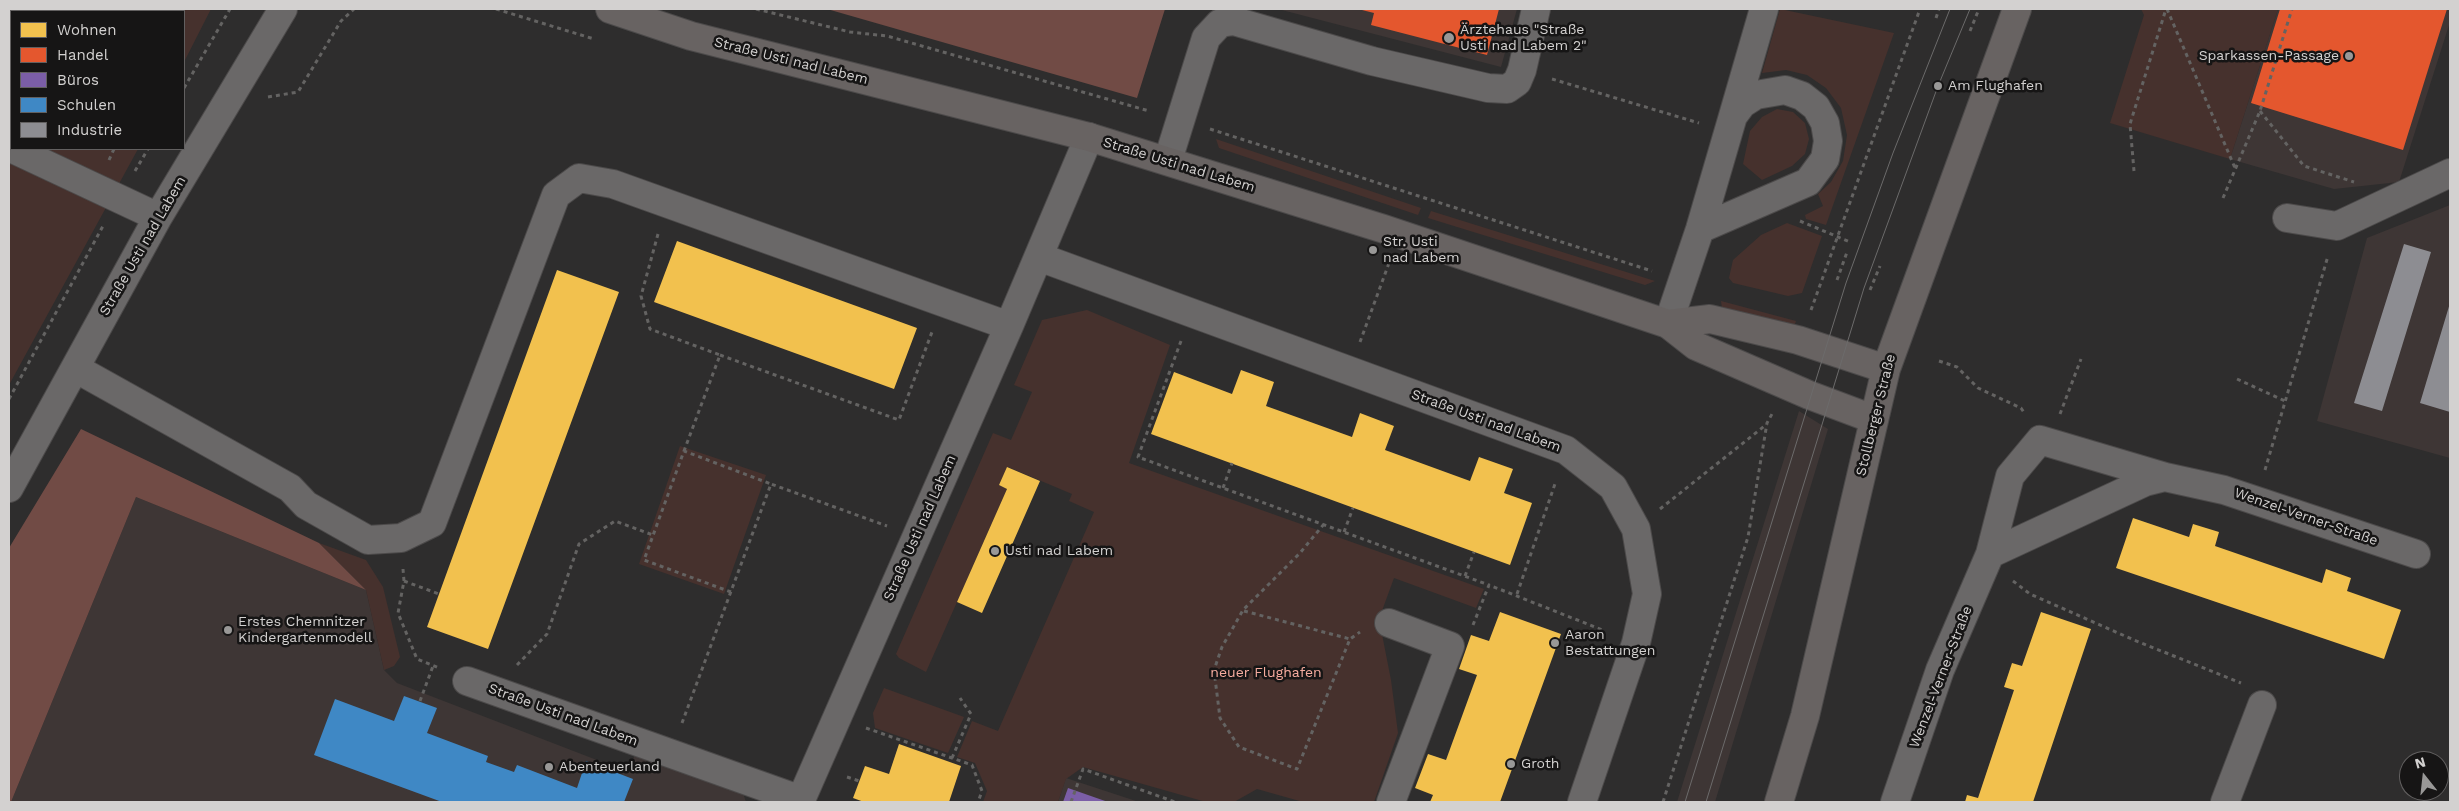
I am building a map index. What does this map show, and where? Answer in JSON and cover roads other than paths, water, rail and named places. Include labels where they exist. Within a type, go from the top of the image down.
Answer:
[{"type":"main road","name":"Straße Usti nad Labem","points":[[610,9],[691,36],[1089,137],[1168,160],[1399,234],[1668,324],[1696,346],[1809,396],[1874,419]]},
{"type":"main road","name":"Stollberger Straße","points":[[1779,802],[1805,716],[1886,369],[1967,151],[2017,9]]},
{"type":"main road","name":"Straße Usti nad Labem","points":[[1668,324],[1710,318],[1798,340],[1886,369]]},
{"type":"street","name":"Straße Usti nad Labem","points":[[9,488],[158,217],[283,9]]},
{"type":"street","points":[[1168,160],[1206,38],[1220,23],[1234,21],[1372,61],[1488,88],[1507,89],[1517,82],[1522,70],[1536,9]]},
{"type":"street","points":[[1668,324],[1700,229],[1764,9]]},
{"type":"street","points":[[1700,229],[1808,182],[1825,159],[1828,141],[1825,123],[1816,107],[1802,96],[1785,90],[1756,95],[1742,104],[1730,124]]},
{"type":"street","name":"Straße Usti nad Labem","points":[[467,681],[801,801],[1009,326],[1089,137]]},
{"type":"street","points":[[15,150],[158,217]]},
{"type":"street","points":[[2288,218],[2347,222],[2450,173]]},
{"type":"street","points":[[75,368],[290,488],[306,504],[368,540],[401,538],[432,523],[556,195],[580,178],[613,184],[1009,326]]},
{"type":"street","name":"Straße Usti nad Labem","points":[[1039,256],[1566,450],[1613,487],[1636,528],[1647,594],[1636,643],[1582,802]]},
{"type":"street","name":"Wenzel-Verner-Straße","points":[[1895,802],[1940,670],[1990,554],[2010,476],[2044,441],[2165,478],[2224,490],[2416,554]]},
{"type":"street","name":"Wenzel-Verner-Straße","points":[[1990,554],[2145,482],[2165,478]]},
{"type":"street","points":[[1389,623],[1450,646],[1391,802]]},
{"type":"street","points":[[2226,802],[2262,705]]},
{"type":"tram line","points":[[1685,802],[1846,283],[1893,153],[1950,9]]},
{"type":"tram line","points":[[1706,802],[1864,288],[1938,86],[1970,9]]},
{"type":"place","name":"Ärztehaus \"Straße Usti nad Labem 2\"","points":[[1449,38]]},
{"type":"place","name":"Sparkassen-Passage","points":[[2349,56]]},
{"type":"place","name":"Am Flughafen","points":[[1938,86]]},
{"type":"place","name":"Str. Usti nad Labem","points":[[1373,250]]},
{"type":"place","name":"Usti nad Labem","points":[[995,551]]},
{"type":"place","name":"Erstes Chemnitzer Kindergartenmodell","points":[[228,630]]},
{"type":"place","name":"Aaron Bestattungen","points":[[1555,643]]},
{"type":"place","name":"Groth","points":[[1511,764]]},
{"type":"place","name":"Abenteuerland","points":[[549,767]]},
{"type":"park label","name":"neuer Flughafen","points":[[1266,673]]}]
